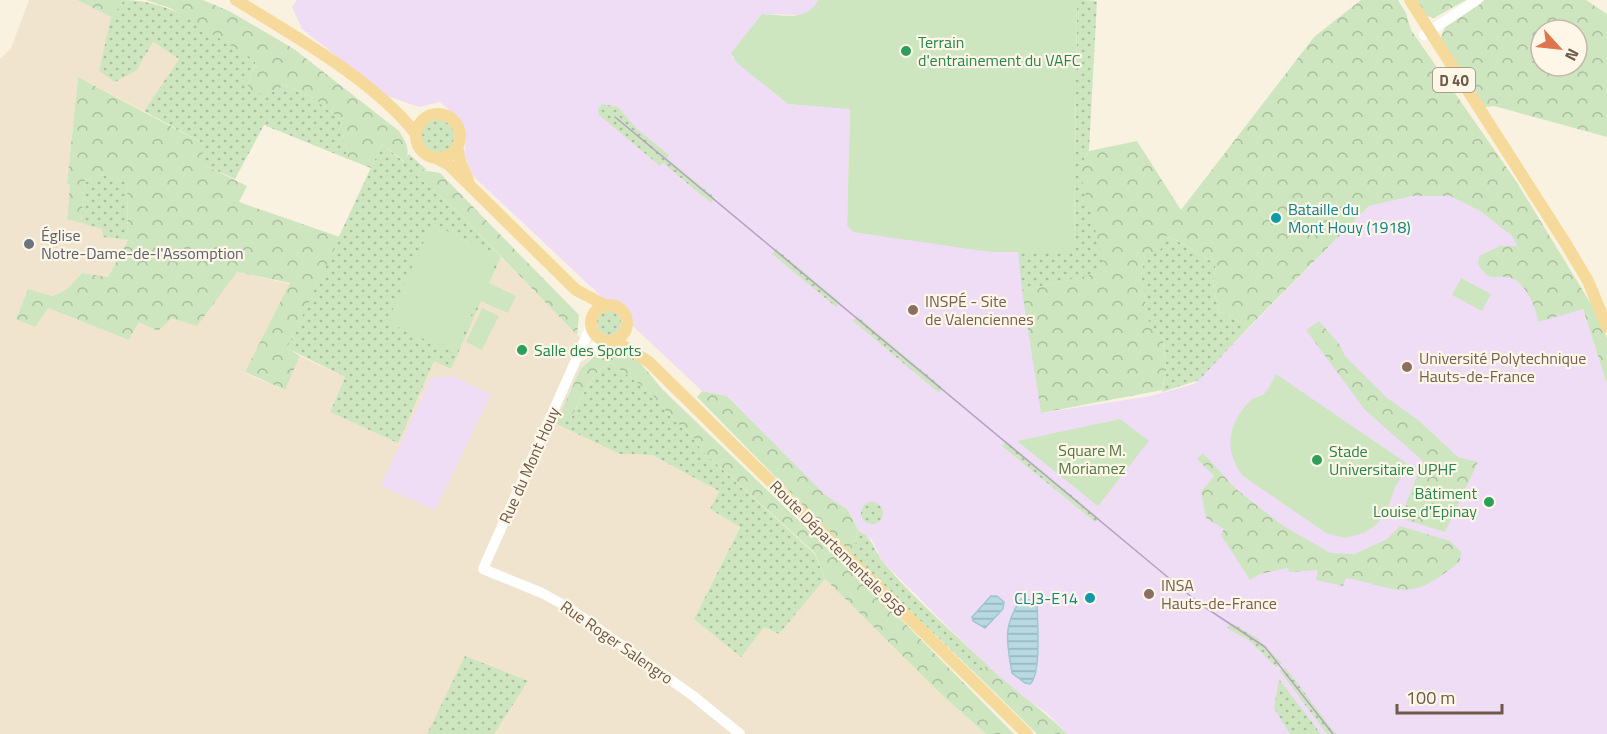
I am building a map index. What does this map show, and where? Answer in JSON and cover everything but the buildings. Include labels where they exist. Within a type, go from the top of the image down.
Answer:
[{"type":"main road","points":[[228,0],[255,12]]},
{"type":"main road","points":[[236,0],[312,48],[379,98],[416,134],[421,150],[449,165],[576,291],[597,336],[610,340],[622,334],[626,326],[626,317],[621,310],[576,291]]},
{"type":"main road","name":"D 40","points":[[1401,0],[1427,33],[1511,158],[1566,244],[1607,319]]},
{"type":"main road","name":"D 40","points":[[1410,0],[1427,33]]},
{"type":"main road","points":[[379,98],[406,113],[426,117],[438,114],[452,119],[459,132],[457,146],[461,165],[474,189]]},
{"type":"main road","points":[[416,134],[426,117]]},
{"type":"main road","points":[[436,158],[448,155],[457,146]]},
{"type":"main road","name":"D 40","points":[[1595,297],[1607,327]]},
{"type":"main road","points":[[592,323],[596,310],[605,305]]},
{"type":"main road","name":"Route Départementale 958","points":[[626,326],[649,362],[1027,734]]},
{"type":"main road","name":"Route Départementale 958","points":[[610,340],[649,362]]},
{"type":"street","points":[[1427,33],[1477,0]]},
{"type":"street","name":"Rue du Mont Houy","points":[[483,569],[592,323]]},
{"type":"street","name":"Rue du Mont Houy","points":[[576,361],[594,346],[610,340]]},
{"type":"street","name":"Rue Roger Salengro","points":[[483,569],[542,593],[569,608],[679,685],[740,734]]},
{"type":"shaded area","points":[[29,0],[77,0],[111,17],[100,71],[137,70],[153,42],[179,59],[144,111],[78,77],[67,183],[70,183],[67,218],[103,229],[103,237],[128,240],[108,277],[82,273],[67,289],[53,296],[28,289],[16,319],[48,308],[129,340],[139,322],[172,318],[227,284],[237,272],[291,284],[245,373],[284,390],[300,356],[345,377],[330,412],[434,360],[451,368],[501,257],[595,353],[581,368],[556,424],[620,454],[652,455],[719,491],[710,509],[740,526],[694,619],[764,627],[779,634],[825,579],[943,696],[986,734],[0,734],[0,59],[11,48]]},
{"type":"shaded area","name":"Université Polytechnique Hauts-de-France","points":[[297,0],[818,0],[814,9],[805,15],[762,14],[732,57],[788,104],[850,108],[847,224],[990,252],[1018,252],[1042,413],[1151,396],[1194,384],[1369,206],[1413,196],[1450,196],[1480,211],[1512,236],[1583,309],[1607,384],[1607,734],[1067,734],[1047,713],[1010,688],[935,614],[882,561],[872,540],[859,531],[847,509],[825,496],[727,396],[702,391],[473,176],[464,154],[466,138],[457,117],[440,102],[419,107],[387,96],[302,29],[292,7]]},
{"type":"shaded area","points":[[453,376],[491,394],[435,510],[381,486],[431,378]]},
{"type":"green space","points":[[77,0],[124,0],[111,17]]},
{"type":"green space","points":[[124,0],[160,6],[177,12],[226,40],[256,61],[247,84],[267,95],[283,85],[309,95],[340,119],[348,159],[264,125],[235,179],[199,163],[204,144],[144,111],[179,59],[153,42],[137,70],[115,82],[99,71],[111,17]]},
{"type":"green space","points":[[146,0],[203,0],[229,11],[294,49],[399,131],[407,146],[408,154],[405,162],[382,144],[371,168],[348,159],[340,119],[309,95],[283,85],[267,95],[253,92],[247,84],[256,61],[170,8]]},
{"type":"green space","points":[[818,0],[1097,0],[1077,1],[1074,252],[990,252],[853,232],[847,225],[850,109],[788,104],[737,63],[731,53],[762,14],[794,16],[808,12]]},
{"type":"green space","points":[[1077,0],[1097,1],[1089,150],[1080,169],[1107,271],[1022,291],[1018,252],[1074,252]]},
{"type":"green space","points":[[1361,0],[1398,0],[1406,13],[1411,30],[1516,181],[1596,312],[1607,338],[1607,384],[1583,309],[1560,316],[1555,309],[1559,316],[1538,322],[1533,303],[1521,285],[1511,278],[1489,276],[1478,264],[1479,256],[1500,246],[1517,246],[1522,254],[1512,236],[1480,211],[1450,196],[1413,196],[1369,206],[1250,326],[1219,312],[1213,285],[1216,264],[1173,238],[1164,236],[1161,249],[1145,255],[1141,276],[1149,324],[1163,338],[1166,371],[1162,390],[1041,413],[1022,291],[1106,271],[1079,169],[1089,151],[1137,141],[1181,210],[1314,37]]},
{"type":"green space","points":[[1414,0],[1466,0],[1434,18],[1423,15]]},
{"type":"green space","points":[[1485,0],[1586,0],[1607,14],[1607,137],[1494,106],[1484,107],[1440,39],[1445,27]]},
{"type":"green space","points":[[78,77],[204,144],[200,163],[247,186],[239,202],[340,237],[287,348],[300,356],[285,390],[245,372],[290,283],[237,272],[197,326],[172,318],[158,331],[139,322],[129,340],[48,308],[35,327],[16,319],[28,289],[53,296],[67,289],[82,273],[108,277],[128,240],[127,182],[103,175],[85,180],[81,223],[67,219],[70,184],[67,184]]},
{"type":"green space","points":[[602,104],[618,107],[637,129],[669,155],[667,158],[715,198],[711,203],[663,163],[660,166],[599,115],[598,109]]},
{"type":"green space","points":[[438,119],[450,124],[455,136],[450,148],[438,153],[426,148],[421,136],[426,124]]},
{"type":"green space","points":[[382,144],[404,162],[409,154],[427,170],[422,170],[417,176],[456,210],[501,257],[451,369],[434,361],[398,443],[330,412],[345,377],[287,348]]},
{"type":"green space","points":[[422,170],[440,173],[579,315],[577,335],[456,210],[417,176]]},
{"type":"green space","points":[[103,175],[127,182],[128,240],[103,237],[102,229],[81,223],[85,180]]},
{"type":"green space","points":[[432,224],[499,255],[487,282],[516,296],[508,313],[478,300],[454,353],[387,322]]},
{"type":"green space","points":[[1163,236],[1173,238],[1216,264],[1213,285],[1219,312],[1250,326],[1199,380],[1162,392],[1166,371],[1163,338],[1149,325],[1141,276],[1145,255]]},
{"type":"green space","points":[[776,249],[840,302],[836,307],[772,254]]},
{"type":"green space","points":[[1461,278],[1491,294],[1482,311],[1452,295]]},
{"type":"green space","points":[[482,308],[499,316],[482,350],[466,342]]},
{"type":"green space","points":[[609,311],[618,314],[621,323],[618,332],[609,335],[600,332],[597,323],[600,314]]},
{"type":"green space","points":[[857,316],[943,388],[939,393],[853,321]]},
{"type":"green space","points":[[1319,321],[1340,345],[1345,356],[1386,397],[1418,420],[1458,457],[1478,462],[1445,532],[1403,519],[1407,501],[1423,461],[1365,410],[1306,330]]},
{"type":"green space","points":[[605,347],[623,352],[638,362],[662,389],[892,610],[1014,734],[986,734],[943,696],[825,579],[815,553],[701,450],[694,438],[671,417],[649,391],[611,363],[604,366],[592,379],[570,419],[560,414],[581,368]]},
{"type":"green space","points":[[611,363],[649,391],[671,417],[694,438],[701,450],[815,554],[825,579],[779,634],[764,627],[741,657],[694,619],[740,527],[710,509],[719,491],[652,455],[620,454],[556,424],[560,414],[571,418],[598,371]]},
{"type":"green space","name":"Stade Universitaire UPHF","points":[[1276,374],[1409,465],[1395,487],[1387,511],[1377,524],[1364,533],[1345,538],[1326,533],[1243,476],[1237,466],[1231,447],[1233,427],[1243,409],[1251,400],[1264,394]]},
{"type":"green space","points":[[702,391],[727,396],[825,495],[847,509],[859,531],[856,534],[857,541],[849,552],[697,397]]},
{"type":"green space","name":"Square M. Moriamez","points":[[1120,419],[1149,441],[1098,506],[1017,441]]},
{"type":"green space","points":[[1006,441],[1099,518],[1095,522],[1002,446]]},
{"type":"green space","points":[[1203,453],[1236,489],[1282,525],[1330,553],[1355,554],[1387,539],[1400,526],[1450,541],[1461,552],[1460,561],[1429,583],[1405,590],[1346,578],[1343,586],[1316,580],[1318,570],[1289,572],[1288,568],[1260,574],[1250,580],[1221,535],[1224,529],[1206,518],[1201,492],[1214,476],[1197,459]]},
{"type":"green space","points":[[868,502],[876,502],[883,509],[883,517],[876,524],[868,524],[861,517],[861,509]]},
{"type":"green space","points":[[859,531],[868,537],[881,559],[908,590],[987,665],[977,675],[849,552],[857,541],[856,534]]},
{"type":"green space","points":[[1232,623],[1257,638],[1282,663],[1276,667],[1250,641],[1227,628]]},
{"type":"green space","points":[[465,656],[528,681],[494,734],[427,734]]},
{"type":"green space","points":[[987,665],[1067,734],[1037,734],[977,675]]},
{"type":"green space","points":[[1285,667],[1336,734],[1327,734],[1323,729],[1280,671]]},
{"type":"green space","points":[[1279,679],[1321,734],[1290,734],[1274,708]]},
{"type":"water","points":[[991,596],[997,596],[1004,602],[1003,609],[985,628],[973,621],[972,617]]},
{"type":"water","points":[[1021,599],[1037,601],[1037,658],[1034,678],[1030,684],[1012,673],[1008,643],[1008,627]]},
{"type":"tram line","points":[[615,117],[1200,604],[1265,647],[1333,734]]},
{"type":"place","name":"Terrain d'entrainement du VAFC","points":[[906,51]]},
{"type":"place","name":"Bataille du Mont Houy (1918)","points":[[1276,218]]},
{"type":"place","name":"Église Notre-Dame-de-l'Assomption","points":[[29,244]]},
{"type":"place","name":"INSPÉ - Site de Valenciennes","points":[[913,310]]},
{"type":"place","name":"Salle des Sports","points":[[522,350]]},
{"type":"place","name":"Université Polytechnique Hauts-de-France","points":[[1407,367]]},
{"type":"place","name":"Stade Universitaire UPHF","points":[[1317,460]]},
{"type":"place","name":"Bâtiment Louise d'Epinay","points":[[1489,502]]},
{"type":"place","name":"INSA Hauts-de-France","points":[[1149,594]]},
{"type":"place","name":"CLJ3-E14","points":[[1090,598]]}]
